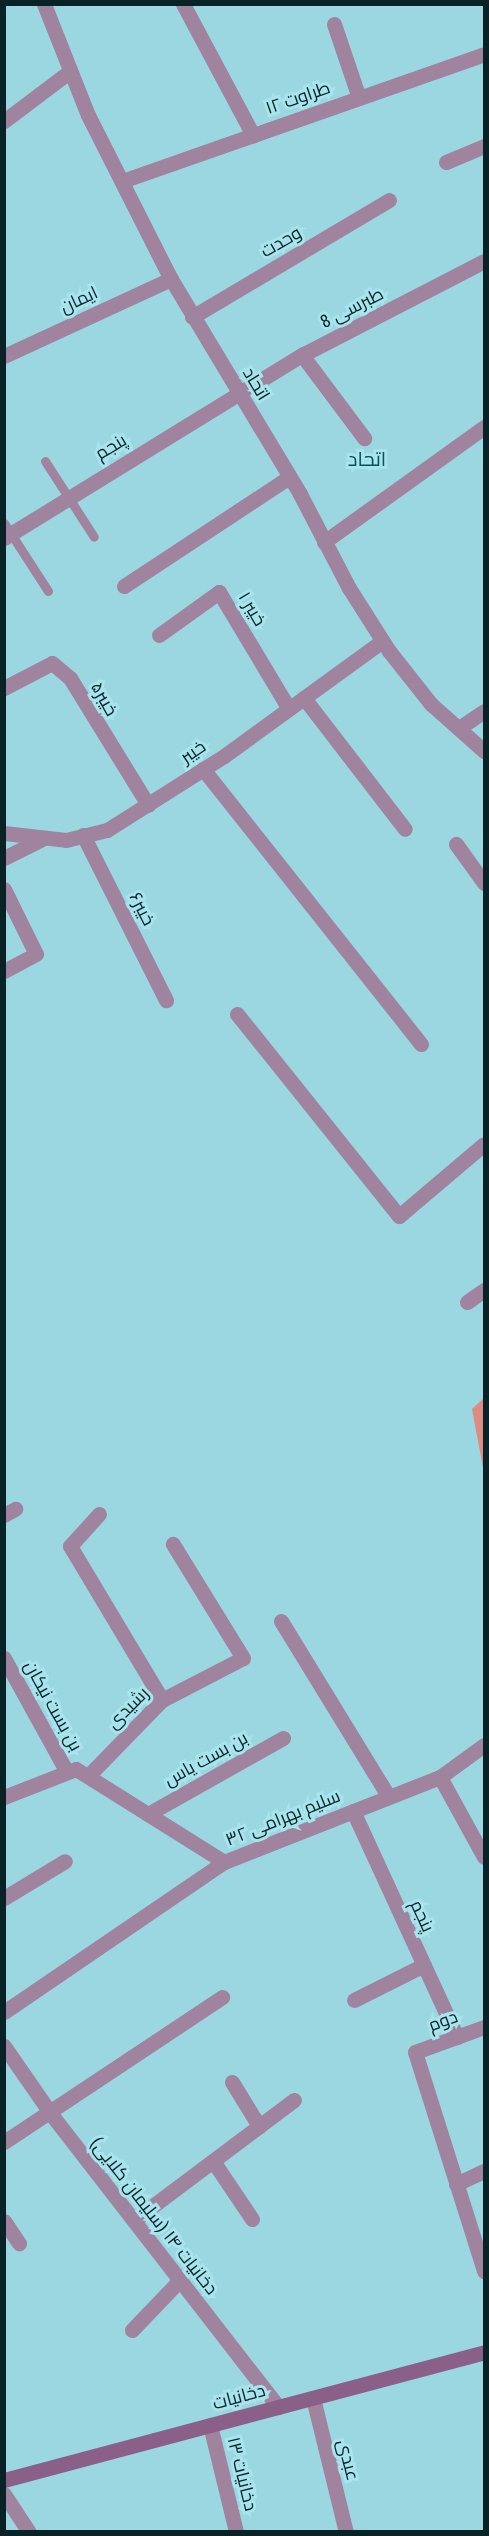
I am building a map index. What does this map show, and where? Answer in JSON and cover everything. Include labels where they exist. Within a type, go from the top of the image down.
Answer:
[{"type":"main road","name":"دخانیات","points":[[4,2480],[484,2352]]},
{"type":"street","name":"اتحاد","points":[[44,4],[70,71],[125,180],[171,279],[290,477],[324,543],[382,641],[431,704],[484,751]]},
{"type":"street","points":[[183,4],[253,135]]},
{"type":"street","points":[[334,24],[359,98]]},
{"type":"street","name":"طراوت ۱۲","points":[[125,180],[484,54]]},
{"type":"street","points":[[4,121],[70,71]]},
{"type":"street","points":[[446,162],[484,146]]},
{"type":"street","name":"وحدت","points":[[192,316],[389,200]]},
{"type":"street","name":"طبرسی 8","points":[[239,393],[302,355],[484,261]]},
{"type":"street","name":"ایمان","points":[[4,357],[171,279]]},
{"type":"street","points":[[302,355],[364,438]]},
{"type":"street","name":"پنجم","points":[[6,532],[239,393]]},
{"type":"street","points":[[324,543],[484,427]]},
{"type":"street","points":[[124,586],[290,477]]},
{"type":"street","name":"خیبر ۱","points":[[159,635],[219,592],[289,709]]},
{"type":"street","name":"خیبر","points":[[4,833],[42,839],[107,830],[203,769],[382,641]]},
{"type":"street","name":"خیبر۵","points":[[4,688],[52,663],[70,678],[148,805]]},
{"type":"street","points":[[304,698],[405,829]]},
{"type":"street","points":[[459,728],[484,711]]},
{"type":"street","points":[[203,769],[421,1044]]},
{"type":"street","name":"خیبر۶","points":[[83,835],[166,1000]]},
{"type":"street","points":[[4,858],[42,839]]},
{"type":"street","points":[[456,844],[484,883]]},
{"type":"street","points":[[4,889],[36,954],[4,971]]},
{"type":"street","points":[[237,1014],[399,1216],[484,1144]]},
{"type":"street","points":[[467,1302],[484,1290]]},
{"type":"street","points":[[99,1514],[70,1546],[162,1700]]},
{"type":"street","name":"رشیدی","points":[[88,1776],[162,1700],[243,1658],[173,1544]]},
{"type":"street","points":[[281,1621],[389,1797]]},
{"type":"street","name":"بن بست نیکان","points":[[4,1658],[68,1772]]},
{"type":"street","name":"بن بست یاس","points":[[148,1814],[283,1738]]},
{"type":"street","name":"سلیم بهرامی ۳۲","points":[[68,1772],[76,1769],[224,1862],[440,1777],[484,1745]]},
{"type":"street","points":[[4,1797],[68,1772]]},
{"type":"street","points":[[440,1777],[484,1857]]},
{"type":"street","name":"پنجم","points":[[353,1811],[457,2037]]},
{"type":"street","points":[[4,1898],[65,1861]]},
{"type":"street","points":[[4,2012],[224,1862]]},
{"type":"street","points":[[354,2000],[424,1965]]},
{"type":"street","points":[[4,2142],[51,2114],[222,1997]]},
{"type":"street","name":"دوم","points":[[456,2184],[415,2052],[484,2026]]},
{"type":"street","name":"دخانیات ۱۴ (سلیمان کلایی)","points":[[4,2046],[51,2114],[278,2407]]},
{"type":"street","points":[[232,2082],[259,2126]]},
{"type":"street","points":[[134,2220],[294,2100]]},
{"type":"street","points":[[213,2161],[252,2219]]},
{"type":"street","points":[[484,2171],[456,2184],[484,2271]]},
{"type":"street","points":[[4,2221],[19,2243]]},
{"type":"street","points":[[132,2330],[179,2281]]},
{"type":"street","name":"عبدی","points":[[313,2398],[346,2532]]},
{"type":"street","name":"دخانیات ۱۳","points":[[210,2425],[236,2532]]},
{"type":"street","points":[[4,2494],[29,2532]]},
{"type":"lane","points":[[45,461],[94,537]]},
{"type":"lane","points":[[6,532],[48,591]]},
{"type":"shaded area","points":[[484,1398],[484,1473],[472,1409]]},
{"type":"district","name":"اتحاد","points":[[367,459]]}]
